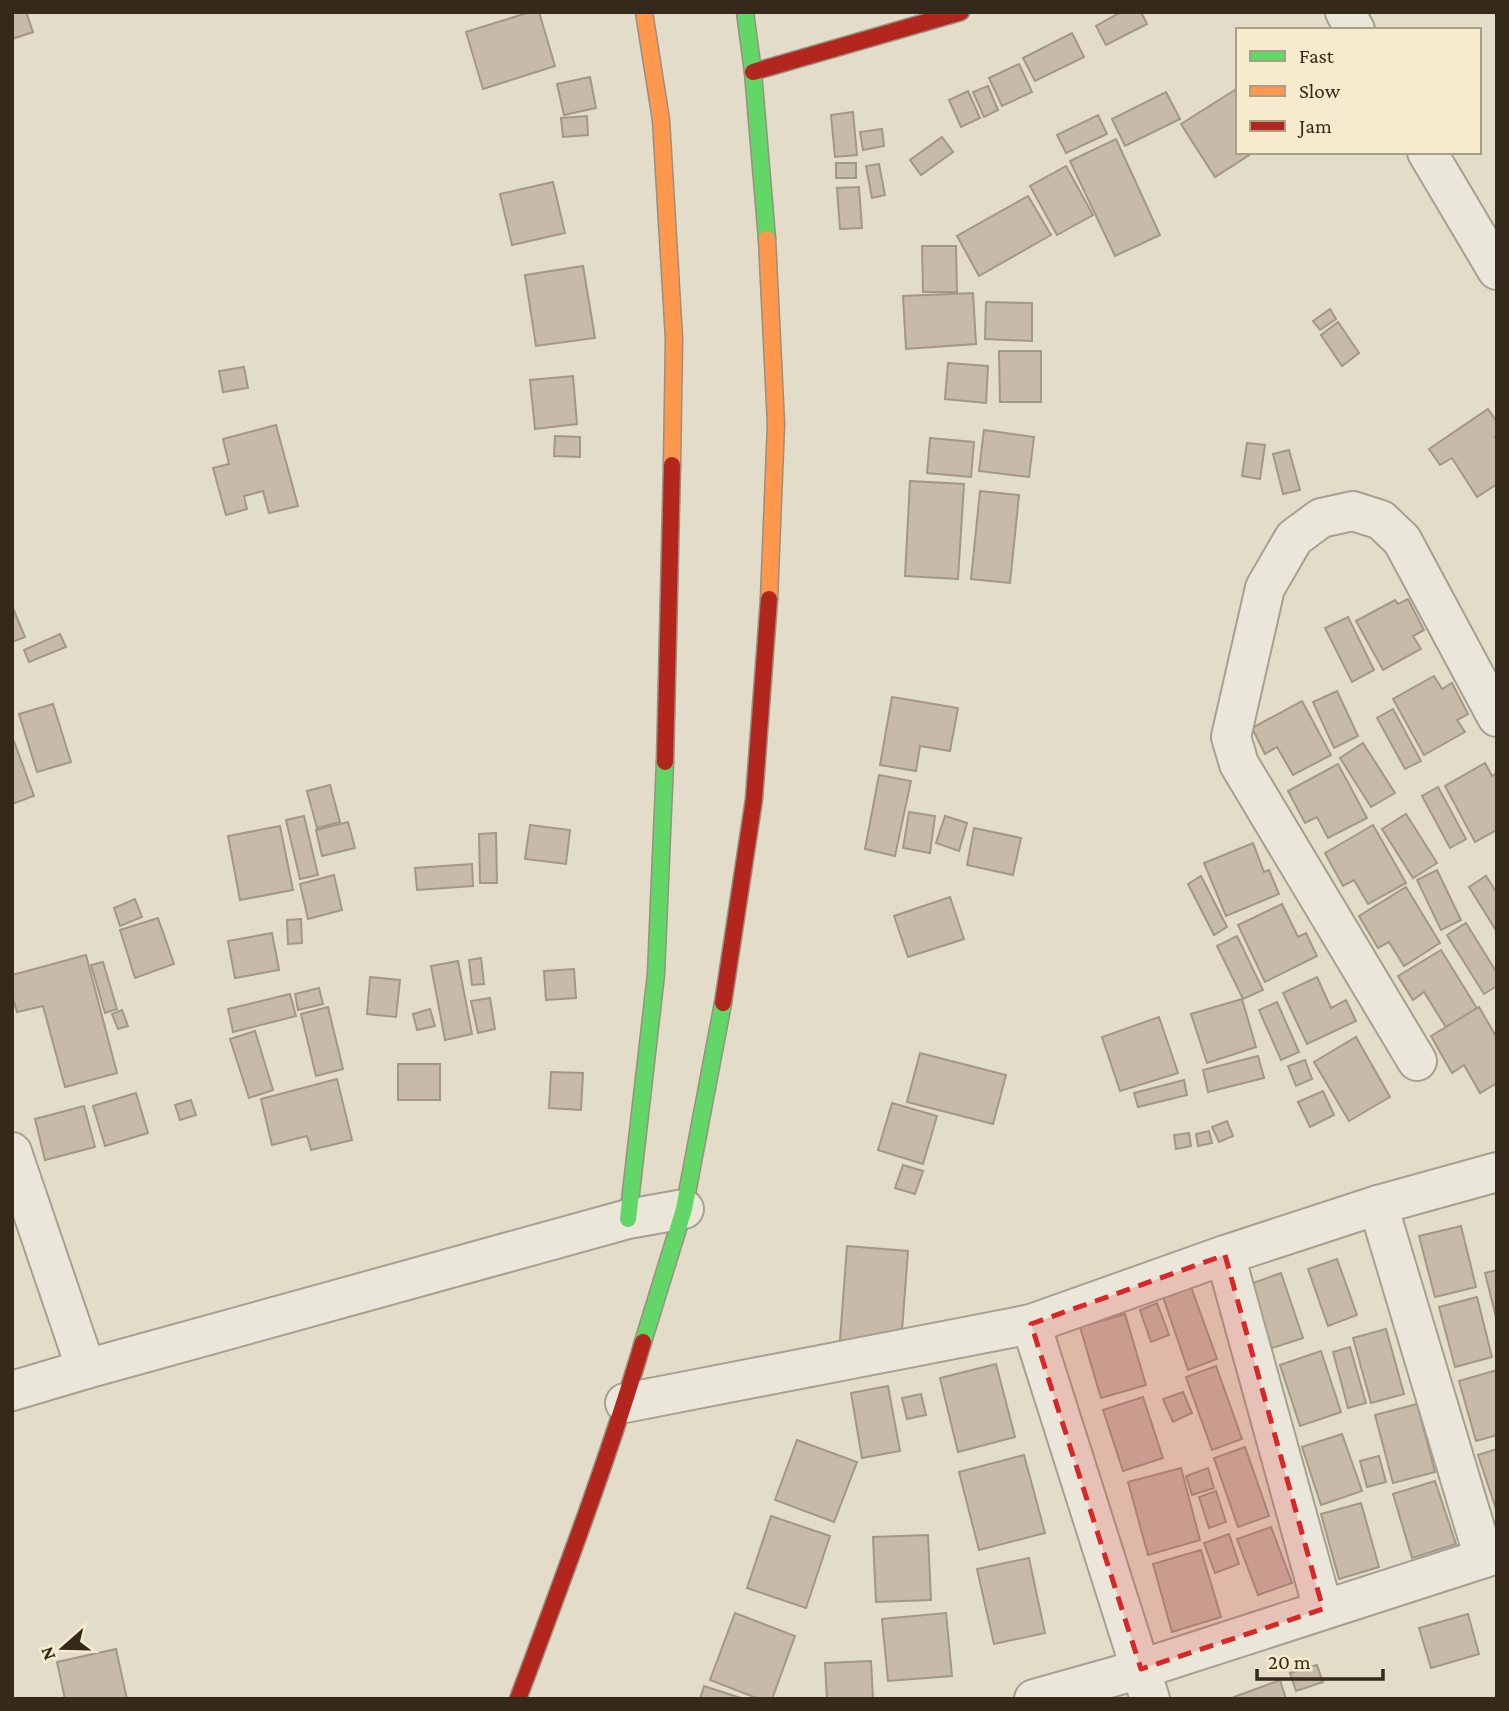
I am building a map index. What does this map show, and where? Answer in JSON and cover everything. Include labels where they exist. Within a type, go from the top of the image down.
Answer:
[{"type":"main road","points":[[628,1219],[656,974],[667,711],[674,353],[661,120],[644,12]]},
{"type":"main road","points":[[518,1699],[577,1542],[625,1403],[684,1209],[726,990],[754,799],[768,611],[776,424],[765,204],[745,12]]},
{"type":"main road","points":[[753,72],[961,12]]},
{"type":"street","points":[[1345,12],[1354,28]]},
{"type":"street","points":[[1428,154],[1497,270]]},
{"type":"street","points":[[1417,1061],[1239,764],[1231,737],[1265,588],[1294,538],[1321,518],[1353,511],[1381,520],[1402,540],[1497,717]]},
{"type":"street","points":[[12,1152],[86,1369]]},
{"type":"street","points":[[625,1403],[1031,1324],[1225,1255],[1378,1205],[1497,1172]]},
{"type":"street","points":[[1034,1699],[1145,1684],[1323,1609],[1490,1556],[1378,1205]]},
{"type":"street","points":[[12,1391],[628,1219],[684,1209]]},
{"type":"street","points":[[1225,1255],[1323,1609]]},
{"type":"street","points":[[1031,1324],[1145,1684]]},
{"type":"highlighted area","points":[[1225,1255],[1323,1609],[1141,1669],[1031,1324]]},
{"type":"building","points":[[12,12],[26,12],[33,32],[12,39]]},
{"type":"building","points":[[530,12],[539,12],[555,66],[483,89],[466,32]]},
{"type":"building","points":[[1121,12],[1141,12],[1147,24],[1106,45],[1096,26]]},
{"type":"building","points":[[1072,33],[1084,57],[1035,81],[1023,58]]},
{"type":"building","points":[[1019,64],[1032,92],[1002,106],[989,78]]},
{"type":"building","points":[[590,77],[596,108],[564,115],[557,84]]},
{"type":"building","points":[[988,86],[998,110],[984,117],[973,92]]},
{"type":"building","points":[[1236,89],[1236,154],[1251,154],[1215,177],[1181,124]]},
{"type":"building","points":[[968,91],[980,118],[961,127],[949,100]]},
{"type":"building","points":[[1166,92],[1180,119],[1125,146],[1112,119]]},
{"type":"building","points":[[853,112],[857,155],[835,157],[831,115]]},
{"type":"building","points":[[1098,115],[1107,134],[1066,153],[1057,135]]},
{"type":"building","points":[[587,116],[588,135],[563,137],[561,118]]},
{"type":"building","points":[[882,129],[884,146],[863,150],[860,132]]},
{"type":"building","points":[[942,137],[953,152],[921,175],[910,160]]},
{"type":"building","points":[[1116,139],[1160,235],[1115,256],[1070,161]]},
{"type":"building","points":[[836,163],[856,163],[856,178],[836,178]]},
{"type":"building","points":[[879,164],[885,195],[872,198],[866,166]]},
{"type":"building","points":[[1066,166],[1093,215],[1057,235],[1030,186]]},
{"type":"building","points":[[553,182],[565,233],[512,245],[500,194]]},
{"type":"building","points":[[859,187],[862,228],[840,229],[837,188]]},
{"type":"building","points":[[1028,196],[1051,235],[979,276],[957,236]]},
{"type":"building","points":[[922,246],[956,246],[957,292],[923,292]]},
{"type":"building","points":[[583,266],[595,338],[536,346],[525,275]]},
{"type":"building","points":[[973,293],[976,344],[906,349],[903,296]]},
{"type":"building","points":[[986,302],[1032,303],[1032,341],[985,339]]},
{"type":"building","points":[[1330,309],[1336,319],[1320,330],[1313,321]]},
{"type":"building","points":[[1338,322],[1359,353],[1342,366],[1321,335]]},
{"type":"building","points":[[999,351],[1041,351],[1041,402],[1000,402]]},
{"type":"building","points":[[948,363],[988,366],[986,403],[945,399]]},
{"type":"building","points":[[244,367],[248,388],[223,392],[219,371]]},
{"type":"building","points":[[573,376],[577,424],[535,429],[530,380]]},
{"type":"building","points":[[1488,409],[1497,422],[1497,484],[1477,497],[1452,458],[1440,465],[1429,449]]},
{"type":"building","points":[[276,425],[298,506],[269,513],[263,491],[244,496],[247,509],[226,515],[213,468],[229,464],[223,439]]},
{"type":"building","points":[[984,430],[1034,437],[1029,477],[979,471]]},
{"type":"building","points":[[555,436],[580,437],[580,457],[554,456]]},
{"type":"building","points":[[930,438],[974,442],[971,477],[927,473]]},
{"type":"building","points":[[1247,443],[1265,445],[1260,479],[1242,476]]},
{"type":"building","points":[[1289,450],[1300,490],[1283,494],[1273,454]]},
{"type":"building","points":[[910,481],[964,484],[958,579],[905,576]]},
{"type":"building","points":[[980,491],[1019,495],[1010,583],[971,579]]},
{"type":"building","points":[[1408,599],[1424,630],[1413,636],[1421,649],[1383,670],[1356,621],[1395,600],[1398,604]]},
{"type":"building","points":[[12,606],[25,637],[12,642]]},
{"type":"building","points":[[1348,617],[1374,670],[1352,682],[1325,628]]},
{"type":"building","points":[[60,634],[66,647],[29,662],[24,650]]},
{"type":"building","points":[[1434,676],[1442,689],[1452,683],[1468,714],[1457,720],[1465,732],[1424,755],[1393,699]]},
{"type":"building","points":[[1337,691],[1358,736],[1334,748],[1313,702]]},
{"type":"building","points":[[892,697],[958,708],[950,751],[920,746],[916,771],[880,765]]},
{"type":"building","points":[[1302,701],[1331,755],[1293,775],[1277,747],[1265,754],[1252,728]]},
{"type":"building","points":[[53,704],[71,762],[37,772],[19,714]]},
{"type":"building","points":[[1393,709],[1421,761],[1405,769],[1377,718]]},
{"type":"building","points":[[12,736],[34,796],[12,804]]},
{"type":"building","points":[[1363,743],[1395,793],[1371,807],[1340,758]]},
{"type":"building","points":[[1485,763],[1492,776],[1497,773],[1497,830],[1475,842],[1445,786]]},
{"type":"building","points":[[1338,764],[1367,818],[1328,838],[1317,817],[1305,823],[1288,791]]},
{"type":"building","points":[[879,775],[911,781],[895,856],[865,849]]},
{"type":"building","points":[[330,785],[340,822],[317,828],[307,791]]},
{"type":"building","points":[[1438,787],[1466,839],[1450,848],[1422,796]]},
{"type":"building","points":[[909,812],[935,816],[930,853],[903,848]]},
{"type":"building","points":[[1406,814],[1437,863],[1413,878],[1382,829]]},
{"type":"building","points":[[304,816],[318,875],[300,879],[286,820]]},
{"type":"building","points":[[945,816],[967,823],[959,851],[936,843]]},
{"type":"building","points":[[348,822],[355,848],[322,856],[316,830]]},
{"type":"building","points":[[530,825],[570,830],[566,864],[525,859]]},
{"type":"building","points":[[1373,825],[1406,883],[1368,904],[1354,880],[1343,886],[1325,853]]},
{"type":"building","points":[[280,826],[293,890],[240,900],[228,836]]},
{"type":"building","points":[[974,828],[1021,838],[1013,875],[967,865]]},
{"type":"building","points":[[496,833],[497,883],[480,883],[479,834]]},
{"type":"building","points":[[1253,843],[1264,872],[1269,870],[1279,894],[1226,916],[1204,863]]},
{"type":"building","points":[[472,864],[473,886],[417,890],[415,868]]},
{"type":"building","points":[[1437,870],[1461,920],[1441,930],[1417,880]]},
{"type":"building","points":[[334,875],[342,910],[308,919],[300,884]]},
{"type":"building","points":[[1201,876],[1227,927],[1214,935],[1188,884]]},
{"type":"building","points":[[1486,876],[1497,893],[1497,932],[1469,887]]},
{"type":"building","points":[[1406,887],[1440,943],[1404,966],[1389,942],[1378,948],[1359,916]]},
{"type":"building","points":[[950,897],[964,939],[908,957],[894,916]]},
{"type":"building","points":[[135,899],[142,917],[120,926],[114,908]]},
{"type":"building","points":[[1282,904],[1298,937],[1306,933],[1317,956],[1265,982],[1238,925]]},
{"type":"building","points":[[158,918],[174,964],[135,978],[120,930]]},
{"type":"building","points":[[301,919],[302,943],[288,944],[287,920]]},
{"type":"building","points":[[1466,923],[1497,973],[1497,986],[1484,994],[1447,935]]},
{"type":"building","points":[[272,933],[279,970],[235,978],[228,941]]},
{"type":"building","points":[[1237,936],[1263,990],[1243,999],[1217,946]]},
{"type":"building","points":[[1441,950],[1478,1010],[1447,1029],[1424,992],[1413,1000],[1398,976]]},
{"type":"building","points":[[86,955],[117,1073],[65,1087],[43,1006],[17,1012],[12,995],[12,975]]},
{"type":"building","points":[[481,958],[484,984],[472,985],[469,960]]},
{"type":"building","points":[[458,961],[472,1034],[445,1040],[431,966]]},
{"type":"building","points":[[103,962],[117,1009],[105,1013],[91,965]]},
{"type":"building","points":[[574,969],[576,998],[546,1000],[544,971]]},
{"type":"building","points":[[370,977],[400,980],[396,1017],[367,1014]]},
{"type":"building","points":[[1317,977],[1331,1008],[1346,1000],[1356,1021],[1307,1044],[1283,993]]},
{"type":"building","points":[[319,988],[323,1004],[298,1010],[295,994]]},
{"type":"building","points":[[290,994],[296,1016],[233,1032],[228,1009]]},
{"type":"building","points":[[490,998],[495,1029],[478,1033],[471,1001]]},
{"type":"building","points":[[1242,999],[1256,1047],[1207,1063],[1191,1014]]},
{"type":"building","points":[[1277,1002],[1299,1052],[1281,1060],[1259,1010]]},
{"type":"building","points":[[328,1007],[343,1069],[316,1076],[301,1014]]},
{"type":"building","points":[[1479,1007],[1497,1038],[1497,1083],[1480,1093],[1464,1065],[1452,1073],[1431,1036]]},
{"type":"building","points":[[430,1009],[435,1026],[417,1030],[413,1014]]},
{"type":"building","points":[[122,1010],[128,1026],[118,1029],[112,1014]]},
{"type":"building","points":[[1159,1017],[1178,1073],[1120,1091],[1102,1037]]},
{"type":"building","points":[[255,1031],[273,1090],[249,1098],[230,1039]]},
{"type":"building","points":[[1356,1037],[1390,1097],[1349,1121],[1314,1062]]},
{"type":"building","points":[[920,1053],[1006,1075],[993,1124],[907,1102]]},
{"type":"building","points":[[1258,1056],[1264,1078],[1208,1092],[1203,1070]]},
{"type":"building","points":[[1305,1060],[1312,1079],[1296,1086],[1288,1066]]},
{"type":"building","points":[[398,1064],[440,1064],[440,1100],[398,1100]]},
{"type":"building","points":[[551,1072],[583,1073],[581,1110],[549,1108]]},
{"type":"building","points":[[337,1079],[352,1140],[311,1150],[307,1136],[272,1145],[261,1099]]},
{"type":"building","points":[[1184,1080],[1187,1095],[1138,1107],[1134,1093]]},
{"type":"building","points":[[1323,1091],[1334,1115],[1310,1127],[1298,1102]]},
{"type":"building","points":[[136,1093],[148,1133],[105,1146],[93,1106]]},
{"type":"building","points":[[191,1100],[196,1115],[180,1120],[175,1105]]},
{"type":"building","points":[[892,1103],[937,1116],[923,1164],[878,1150]]},
{"type":"building","points":[[84,1106],[95,1147],[45,1160],[35,1119]]},
{"type":"building","points":[[1227,1121],[1233,1136],[1219,1142],[1212,1127]]},
{"type":"building","points":[[1209,1131],[1212,1143],[1198,1146],[1196,1134]]},
{"type":"building","points":[[1189,1133],[1191,1146],[1176,1149],[1174,1135]]},
{"type":"building","points":[[903,1165],[923,1171],[915,1194],[895,1188]]},
{"type":"building","points":[[1461,1226],[1476,1287],[1435,1297],[1419,1236]]},
{"type":"building","points":[[847,1246],[908,1251],[901,1344],[840,1340]]},
{"type":"building","points":[[1337,1259],[1357,1315],[1328,1326],[1308,1269]]},
{"type":"building","points":[[1497,1270],[1497,1321],[1485,1273]]},
{"type":"building","points":[[1281,1273],[1303,1338],[1272,1348],[1250,1284]]},
{"type":"building","points":[[1191,1287],[1217,1359],[1188,1370],[1163,1297]]},
{"type":"building","points":[[1477,1297],[1492,1357],[1455,1367],[1439,1307]]},
{"type":"building","points":[[1157,1303],[1169,1335],[1151,1342],[1140,1310]]},
{"type":"building","points":[[1125,1314],[1146,1385],[1101,1398],[1080,1327]]},
{"type":"building","points":[[1386,1329],[1404,1394],[1371,1403],[1353,1338]]},
{"type":"building","points":[[1350,1347],[1366,1403],[1348,1408],[1333,1352]]},
{"type":"building","points":[[1321,1351],[1341,1412],[1300,1426],[1280,1365]]},
{"type":"building","points":[[996,1364],[1015,1437],[958,1452],[940,1378]]},
{"type":"building","points":[[1216,1366],[1242,1439],[1212,1450],[1186,1377]]},
{"type":"building","points":[[1497,1370],[1497,1435],[1476,1441],[1459,1381]]},
{"type":"building","points":[[888,1386],[900,1451],[862,1458],[851,1393]]},
{"type":"building","points":[[1183,1392],[1192,1413],[1173,1422],[1163,1399]]},
{"type":"building","points":[[921,1394],[926,1415],[907,1419],[902,1398]]},
{"type":"building","points":[[1143,1397],[1163,1458],[1123,1471],[1103,1410]]},
{"type":"building","points":[[1417,1404],[1435,1472],[1393,1483],[1375,1415]]},
{"type":"building","points":[[1342,1434],[1362,1491],[1321,1505],[1302,1447]]},
{"type":"building","points":[[797,1440],[857,1462],[834,1522],[775,1500]]},
{"type":"building","points":[[1245,1447],[1269,1516],[1238,1527],[1214,1458]]},
{"type":"building","points":[[1497,1449],[1497,1512],[1478,1455]]},
{"type":"building","points":[[1024,1455],[1045,1533],[979,1550],[959,1472]]},
{"type":"building","points":[[1379,1456],[1386,1482],[1367,1487],[1360,1461]]},
{"type":"building","points":[[1181,1468],[1200,1540],[1148,1555],[1128,1482]]},
{"type":"building","points":[[1208,1468],[1214,1488],[1192,1495],[1186,1476]]},
{"type":"building","points":[[1435,1481],[1456,1544],[1412,1558],[1393,1494]]},
{"type":"building","points":[[1216,1491],[1226,1522],[1209,1528],[1199,1497]]},
{"type":"building","points":[[1361,1503],[1379,1567],[1339,1579],[1321,1514]]},
{"type":"building","points":[[771,1516],[830,1536],[806,1608],[747,1588]]},
{"type":"building","points":[[1271,1527],[1292,1583],[1258,1595],[1237,1539]]},
{"type":"building","points":[[1229,1534],[1239,1564],[1215,1573],[1204,1543]]},
{"type":"building","points":[[928,1535],[931,1600],[876,1602],[873,1537]]},
{"type":"building","points":[[1201,1550],[1221,1617],[1172,1632],[1153,1564]]},
{"type":"building","points":[[1029,1558],[1045,1633],[994,1644],[977,1569]]},
{"type":"building","points":[[735,1613],[795,1636],[772,1699],[759,1699],[710,1680]]},
{"type":"building","points":[[946,1613],[952,1676],[888,1681],[882,1619]]},
{"type":"building","points":[[1468,1614],[1479,1654],[1431,1668],[1419,1628]]},
{"type":"building","points":[[116,1649],[127,1699],[65,1699],[57,1662]]},
{"type":"building","points":[[871,1661],[873,1699],[827,1699],[825,1663]]},
{"type":"building","points":[[1317,1665],[1323,1682],[1296,1691],[1290,1673]]},
{"type":"building","points":[[1280,1680],[1286,1699],[1234,1699],[1234,1697]]},
{"type":"building","points":[[704,1686],[744,1699],[700,1699]]},
{"type":"traffic: fast","points":[[745,12],[753,72],[767,239]]},
{"type":"traffic: fast","points":[[628,1219],[656,974],[665,762]]},
{"type":"traffic: fast","points":[[643,1342],[684,1209],[723,1003]]},
{"type":"traffic: slow","points":[[644,12],[661,120],[674,339],[672,465]]},
{"type":"traffic: slow","points":[[767,239],[776,424],[769,599]]},
{"type":"traffic: jam","points":[[753,72],[961,12]]},
{"type":"traffic: jam","points":[[665,762],[672,465]]},
{"type":"traffic: jam","points":[[723,1003],[754,799],[769,599]]},
{"type":"traffic: jam","points":[[518,1699],[599,1477],[643,1342]]}]
